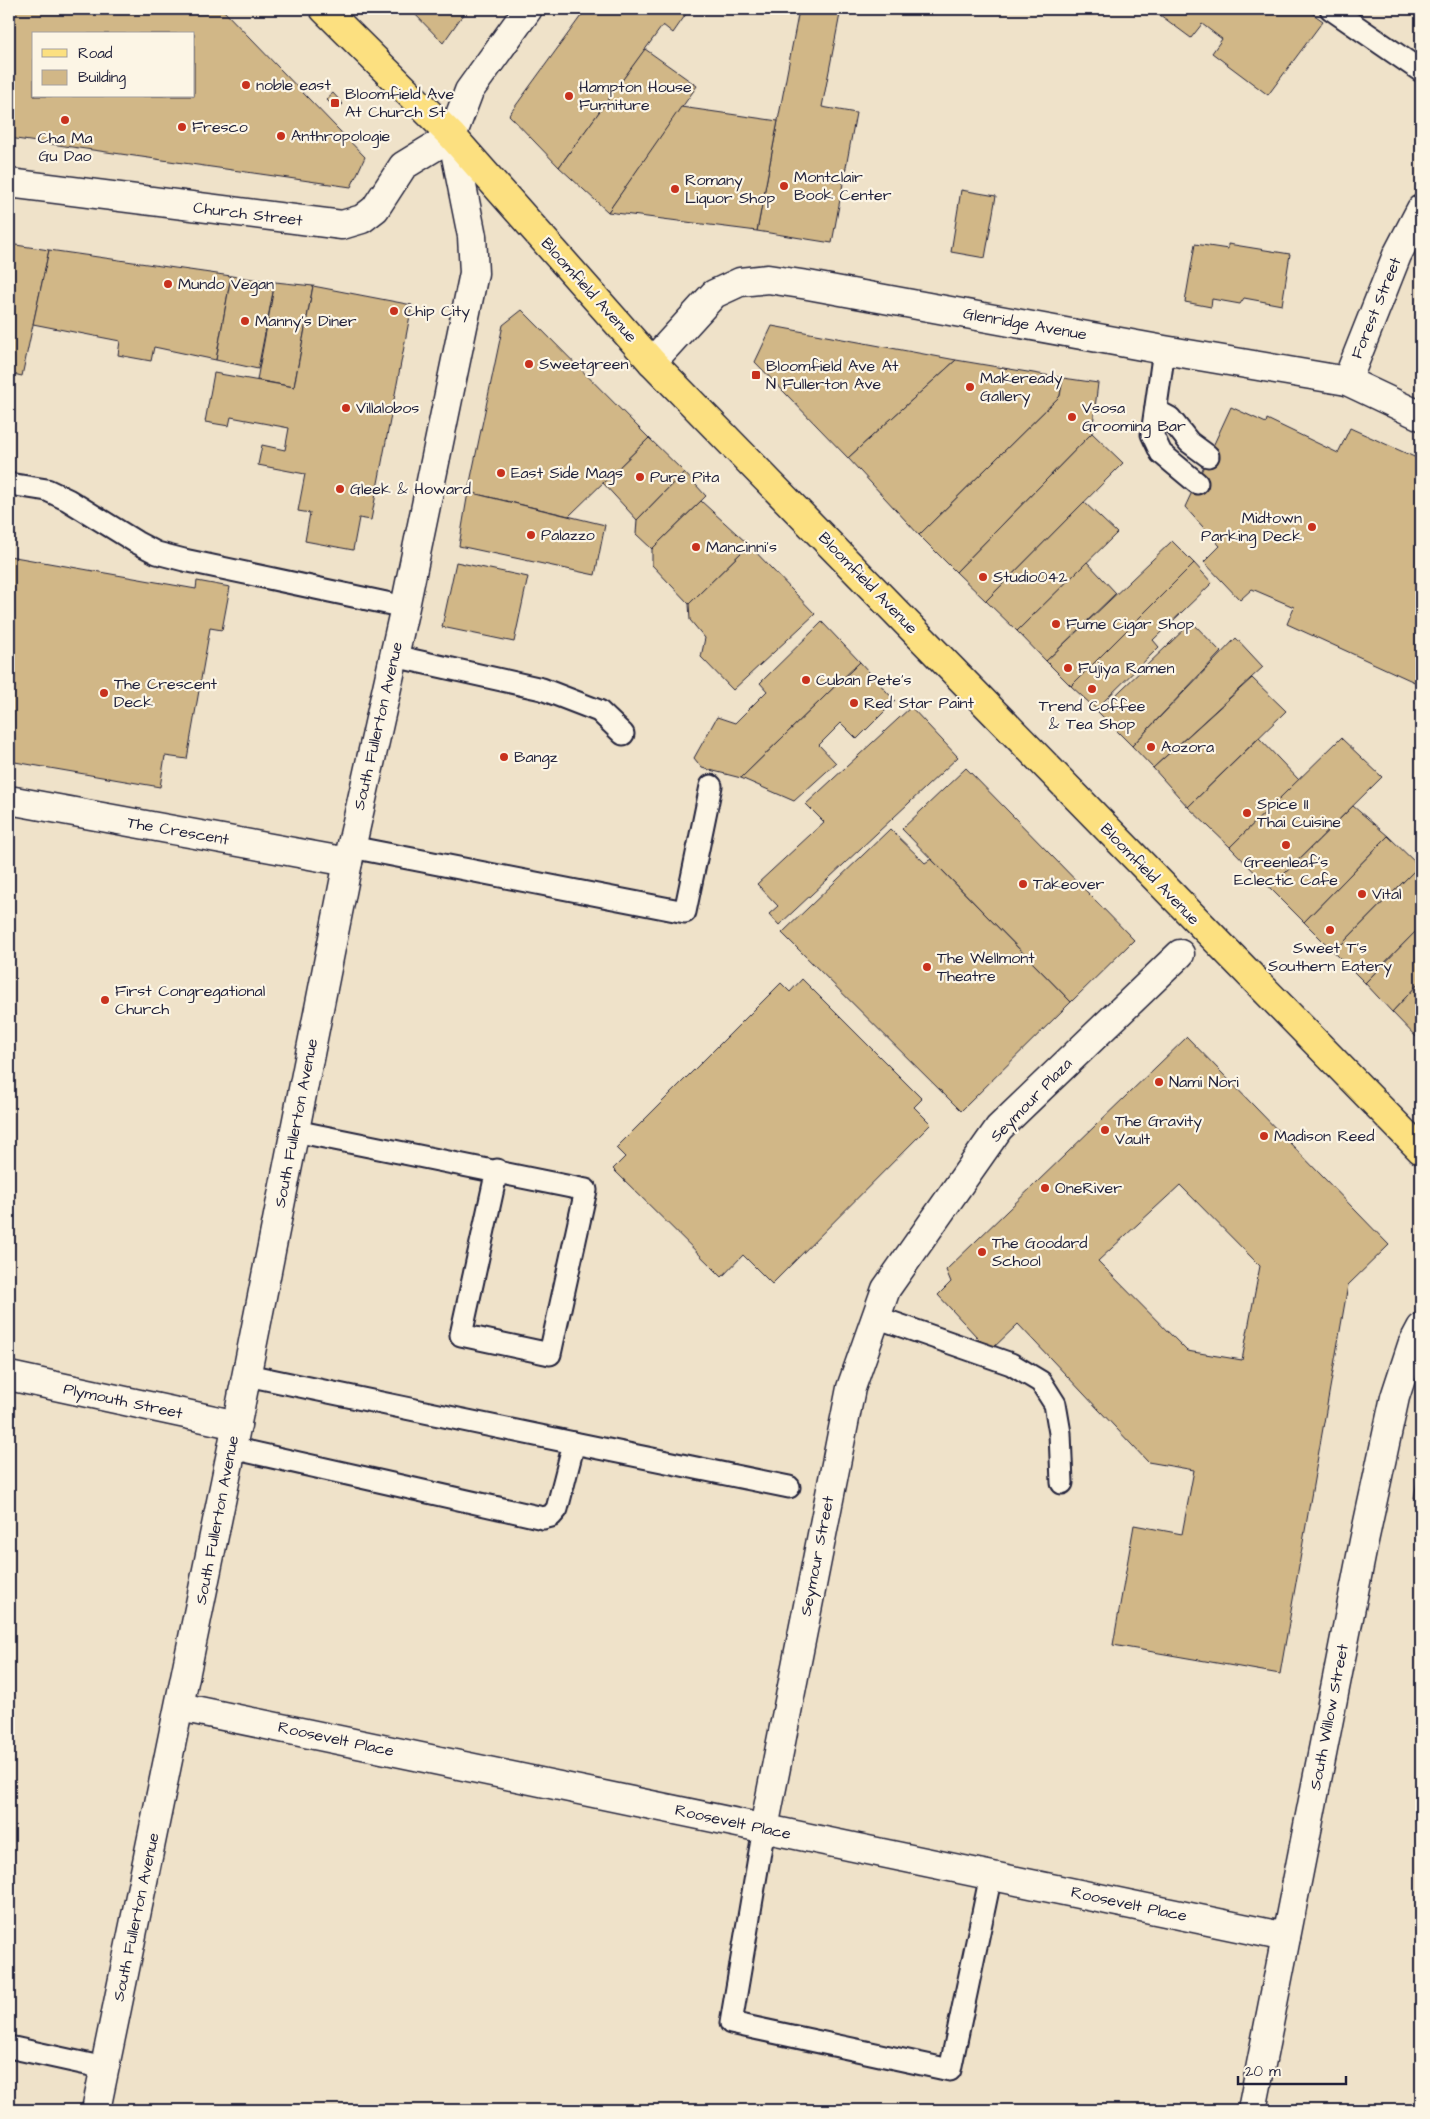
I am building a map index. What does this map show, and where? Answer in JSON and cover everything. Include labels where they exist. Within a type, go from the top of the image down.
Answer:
[{"type":"main road","name":"Bloomfield Avenue","points":[[324,9],[452,136],[652,362],[1421,1150]]},
{"type":"street","points":[[452,136],[470,91],[528,9]]},
{"type":"street","name":"Church Street","points":[[9,183],[342,225],[362,219],[375,208],[403,166],[452,136]]},
{"type":"street","name":"South Fullerton Avenue","points":[[96,2110],[180,1707],[350,855],[405,607],[474,273],[472,236],[452,136]]},
{"type":"street","name":"Forest Street","points":[[1347,381],[1397,255],[1421,209]]},
{"type":"street","name":"Glenridge Avenue","points":[[652,362],[714,294],[740,282],[768,279],[808,284],[1164,350],[1347,381],[1421,416]]},
{"type":"street","name":"The Crescent","points":[[9,800],[350,855]]},
{"type":"street","name":"Seymour Plaza","points":[[886,1289],[999,1128],[1180,954]]},
{"type":"street","name":"Seymour Street","points":[[764,1828],[850,1388],[886,1289]]},
{"type":"street","name":"South Willow Street","points":[[1252,2110],[1360,1560],[1395,1397],[1412,1345],[1421,1328]]},
{"type":"street","name":"Plymouth Street","points":[[9,1376],[234,1437]]},
{"type":"street","name":"Roosevelt Place","points":[[180,1707],[1286,1937]]},
{"type":"lane","points":[[1331,9],[1421,71]]},
{"type":"lane","points":[[1164,350],[1157,411],[1152,434],[1161,453],[1197,483]]},
{"type":"lane","points":[[1157,411],[1170,418],[1189,442],[1208,456]]},
{"type":"lane","points":[[9,484],[47,490],[68,500],[157,553],[405,607]]},
{"type":"lane","points":[[394,656],[542,688],[599,711],[623,734]]},
{"type":"lane","points":[[350,855],[685,912],[711,786]]},
{"type":"lane","points":[[295,1131],[497,1170],[586,1190],[550,1354],[461,1335],[497,1170]]},
{"type":"lane","points":[[876,1317],[946,1343],[1011,1364],[1041,1382],[1055,1404],[1060,1433],[1062,1483]]},
{"type":"lane","points":[[247,1375],[789,1487]]},
{"type":"lane","points":[[234,1437],[543,1518],[551,1516],[557,1508],[574,1443]]},
{"type":"lane","points":[[764,1828],[731,2023],[950,2070],[991,1875]]},
{"type":"lane","points":[[9,2047],[105,2068]]},
{"type":"building","points":[[9,9],[222,9],[365,157],[351,187],[9,138]]},
{"type":"building","points":[[410,9],[467,9],[443,43]]},
{"type":"building","points":[[586,9],[689,10],[673,33],[663,25],[559,167],[509,115]]},
{"type":"building","points":[[841,9],[822,107],[856,113],[832,243],[757,231],[799,10]]},
{"type":"building","points":[[1152,9],[1306,9],[1323,21],[1268,95],[1212,53],[1222,39],[1202,24],[1191,38]]},
{"type":"building","points":[[645,49],[697,86],[608,212],[559,167]]},
{"type":"building","points":[[333,93],[343,104],[337,110],[326,99]]},
{"type":"building","points":[[681,107],[778,121],[757,231],[608,212]]},
{"type":"building","points":[[961,190],[996,196],[985,258],[951,252]]},
{"type":"building","points":[[9,244],[49,250],[22,376],[9,373]]},
{"type":"building","points":[[1195,244],[1228,249],[1228,244],[1290,254],[1282,305],[1244,298],[1240,304],[1212,299],[1211,307],[1185,302]]},
{"type":"building","points":[[49,250],[231,276],[216,360],[154,347],[151,361],[118,355],[120,341],[33,324]]},
{"type":"building","name":"Manny's Diner","points":[[231,276],[275,282],[258,369],[216,360]]},
{"type":"building","points":[[275,282],[313,286],[294,387],[257,380]]},
{"type":"building","points":[[313,286],[412,305],[371,520],[359,518],[353,550],[305,541],[310,513],[298,511],[305,474],[258,465],[262,445],[285,450],[289,428],[231,417],[229,426],[205,422],[214,373],[294,387]]},
{"type":"building","points":[[522,310],[649,438],[569,516],[468,492],[503,325]]},
{"type":"building","points":[[772,326],[956,360],[848,458],[755,362]]},
{"type":"building","points":[[956,360],[1063,378],[1060,396],[919,535],[848,458]]},
{"type":"building","points":[[1063,378],[1098,383],[1092,433],[956,572],[919,535],[1060,396]]},
{"type":"building","name":"Midtown Parking Deck","points":[[1231,407],[1266,423],[1267,419],[1338,453],[1350,428],[1421,460],[1421,685],[1287,624],[1294,607],[1252,589],[1240,600],[1204,562],[1220,546],[1185,507]]},
{"type":"building","points":[[1092,433],[1123,463],[986,601],[956,572]]},
{"type":"building","points":[[649,438],[684,472],[637,520],[603,483]]},
{"type":"building","points":[[684,472],[706,496],[652,549],[636,534],[637,520]]},
{"type":"building","name":"Palazzo","points":[[468,492],[605,525],[595,575],[459,546]]},
{"type":"building","points":[[701,501],[749,545],[689,604],[652,565],[652,549]]},
{"type":"building","points":[[1084,502],[1117,533],[1017,631],[986,601]]},
{"type":"building","points":[[1172,541],[1194,563],[1071,686],[1046,661]]},
{"type":"building","points":[[749,545],[815,614],[733,690],[701,657],[705,638],[690,620],[689,604]]},
{"type":"building","name":"The Crescent Deck","points":[[9,556],[196,589],[197,581],[230,587],[222,630],[210,628],[187,759],[165,756],[160,787],[9,761]]},
{"type":"building","points":[[456,562],[528,577],[514,642],[442,627]]},
{"type":"building","points":[[1087,562],[1116,593],[1046,661],[1017,631]]},
{"type":"building","points":[[1194,563],[1212,583],[1153,640],[1159,647],[1096,709],[1071,686]]},
{"type":"building","points":[[822,622],[860,662],[741,778],[702,768],[694,758],[717,717],[735,723],[767,691],[760,683]]},
{"type":"building","points":[[1192,622],[1221,652],[1132,746],[1098,712]]},
{"type":"building","points":[[1236,638],[1263,667],[1153,768],[1132,746]]},
{"type":"building","points":[[860,662],[895,701],[857,739],[841,723],[819,745],[836,763],[794,801],[741,778]]},
{"type":"building","points":[[1252,678],[1286,711],[1188,807],[1153,768]]},
{"type":"building","points":[[911,707],[958,757],[779,925],[769,914],[778,906],[757,884],[824,822],[806,804]]},
{"type":"building","points":[[1259,738],[1299,780],[1230,847],[1188,807]]},
{"type":"building","points":[[1341,738],[1382,777],[1270,888],[1230,847]]},
{"type":"building","points":[[966,768],[1134,940],[1071,1002],[902,829]]},
{"type":"building","points":[[1353,806],[1388,836],[1304,922],[1270,888]]},
{"type":"building","name":"The Wellmont Theatre","points":[[890,829],[925,863],[931,859],[1071,1002],[961,1111],[782,933]]},
{"type":"building","name":"Vital","points":[[1388,836],[1419,866],[1334,952],[1304,922]]},
{"type":"building","points":[[1419,866],[1421,868],[1421,926],[1365,983],[1334,952]]},
{"type":"building","points":[[1421,926],[1421,981],[1392,1012],[1365,983]]},
{"type":"building","points":[[802,979],[922,1099],[914,1107],[931,1124],[772,1284],[743,1255],[722,1277],[613,1169],[625,1157],[616,1148],[781,983],[790,992]]},
{"type":"building","points":[[1421,981],[1421,1038],[1419,1040],[1392,1012]]},
{"type":"building","points":[[1187,1037],[1389,1245],[1348,1285],[1280,1674],[1113,1645],[1134,1525],[1182,1534],[1194,1470],[1148,1462],[1018,1324],[990,1351],[938,1295],[951,1282],[946,1270]],"holes":[[[1180,1185],[1260,1266],[1242,1360],[1187,1351],[1098,1261]]]},
{"type":"building","points":[[1421,1459],[1421,1499],[1414,1498]]},
{"type":"place","name":"noble east","points":[[246,85]]},
{"type":"place","name":"Hampton House Furniture","points":[[569,96]]},
{"type":"place","name":"Bloomfield Ave At Church St","points":[[335,103]]},
{"type":"place","name":"Cha Ma Gu Dao","points":[[65,120]]},
{"type":"place","name":"Fresco","points":[[182,127]]},
{"type":"place","name":"Anthropologie","points":[[281,136]]},
{"type":"place","name":"Montclair Book Center","points":[[784,186]]},
{"type":"place","name":"Romany Liquor Shop","points":[[675,189]]},
{"type":"place","name":"Mundo Vegan","points":[[168,284]]},
{"type":"place","name":"Chip City","points":[[394,311]]},
{"type":"place","name":"Manny's Diner","points":[[245,321]]},
{"type":"place","name":"Sweetgreen","points":[[529,364]]},
{"type":"place","name":"Bloomfield Ave At N Fullerton Ave","points":[[756,375]]},
{"type":"place","name":"Makeready Gallery","points":[[970,387]]},
{"type":"place","name":"Villalobos","points":[[346,408]]},
{"type":"place","name":"Vsosa Grooming Bar","points":[[1072,417]]},
{"type":"place","name":"East Side Mags","points":[[501,473]]},
{"type":"place","name":"Pure Pita","points":[[640,477]]},
{"type":"place","name":"Gleek & Howard","points":[[340,489]]},
{"type":"place","name":"Midtown Parking Deck","points":[[1312,527]]},
{"type":"place","name":"Palazzo","points":[[531,535]]},
{"type":"place","name":"Mancinni's","points":[[696,547]]},
{"type":"place","name":"Studio042","points":[[983,577]]},
{"type":"place","name":"Fume Cigar Shop","points":[[1056,624]]},
{"type":"place","name":"Fujiya Ramen","points":[[1068,668]]},
{"type":"place","name":"Cuban Pete's","points":[[806,680]]},
{"type":"place","name":"Trend Coffee & Tea Shop","points":[[1092,689]]},
{"type":"place","name":"The Crescent Deck","points":[[104,693]]},
{"type":"place","name":"Red Star Paint","points":[[854,703]]},
{"type":"place","name":"Aozora","points":[[1151,747]]},
{"type":"place","name":"Bangz","points":[[504,757]]},
{"type":"place","name":"Spice II Thai Cuisine","points":[[1247,813]]},
{"type":"place","name":"Greenleaf's Eclectic Cafe","points":[[1286,845]]},
{"type":"place","name":"Takeover","points":[[1023,884]]},
{"type":"place","name":"Vital","points":[[1362,894]]},
{"type":"place","name":"Sweet T’s Southern Eatery","points":[[1330,930]]},
{"type":"place","name":"The Wellmont Theatre","points":[[927,967]]},
{"type":"place","name":"First Congregational Church","points":[[105,1000]]},
{"type":"place","name":"Nami Nori","points":[[1159,1082]]},
{"type":"place","name":"The Gravity Vault","points":[[1105,1130]]},
{"type":"place","name":"Madison Reed","points":[[1264,1136]]},
{"type":"place","name":"OneRiver","points":[[1045,1188]]},
{"type":"place","name":"The Goodard School","points":[[982,1252]]}]
